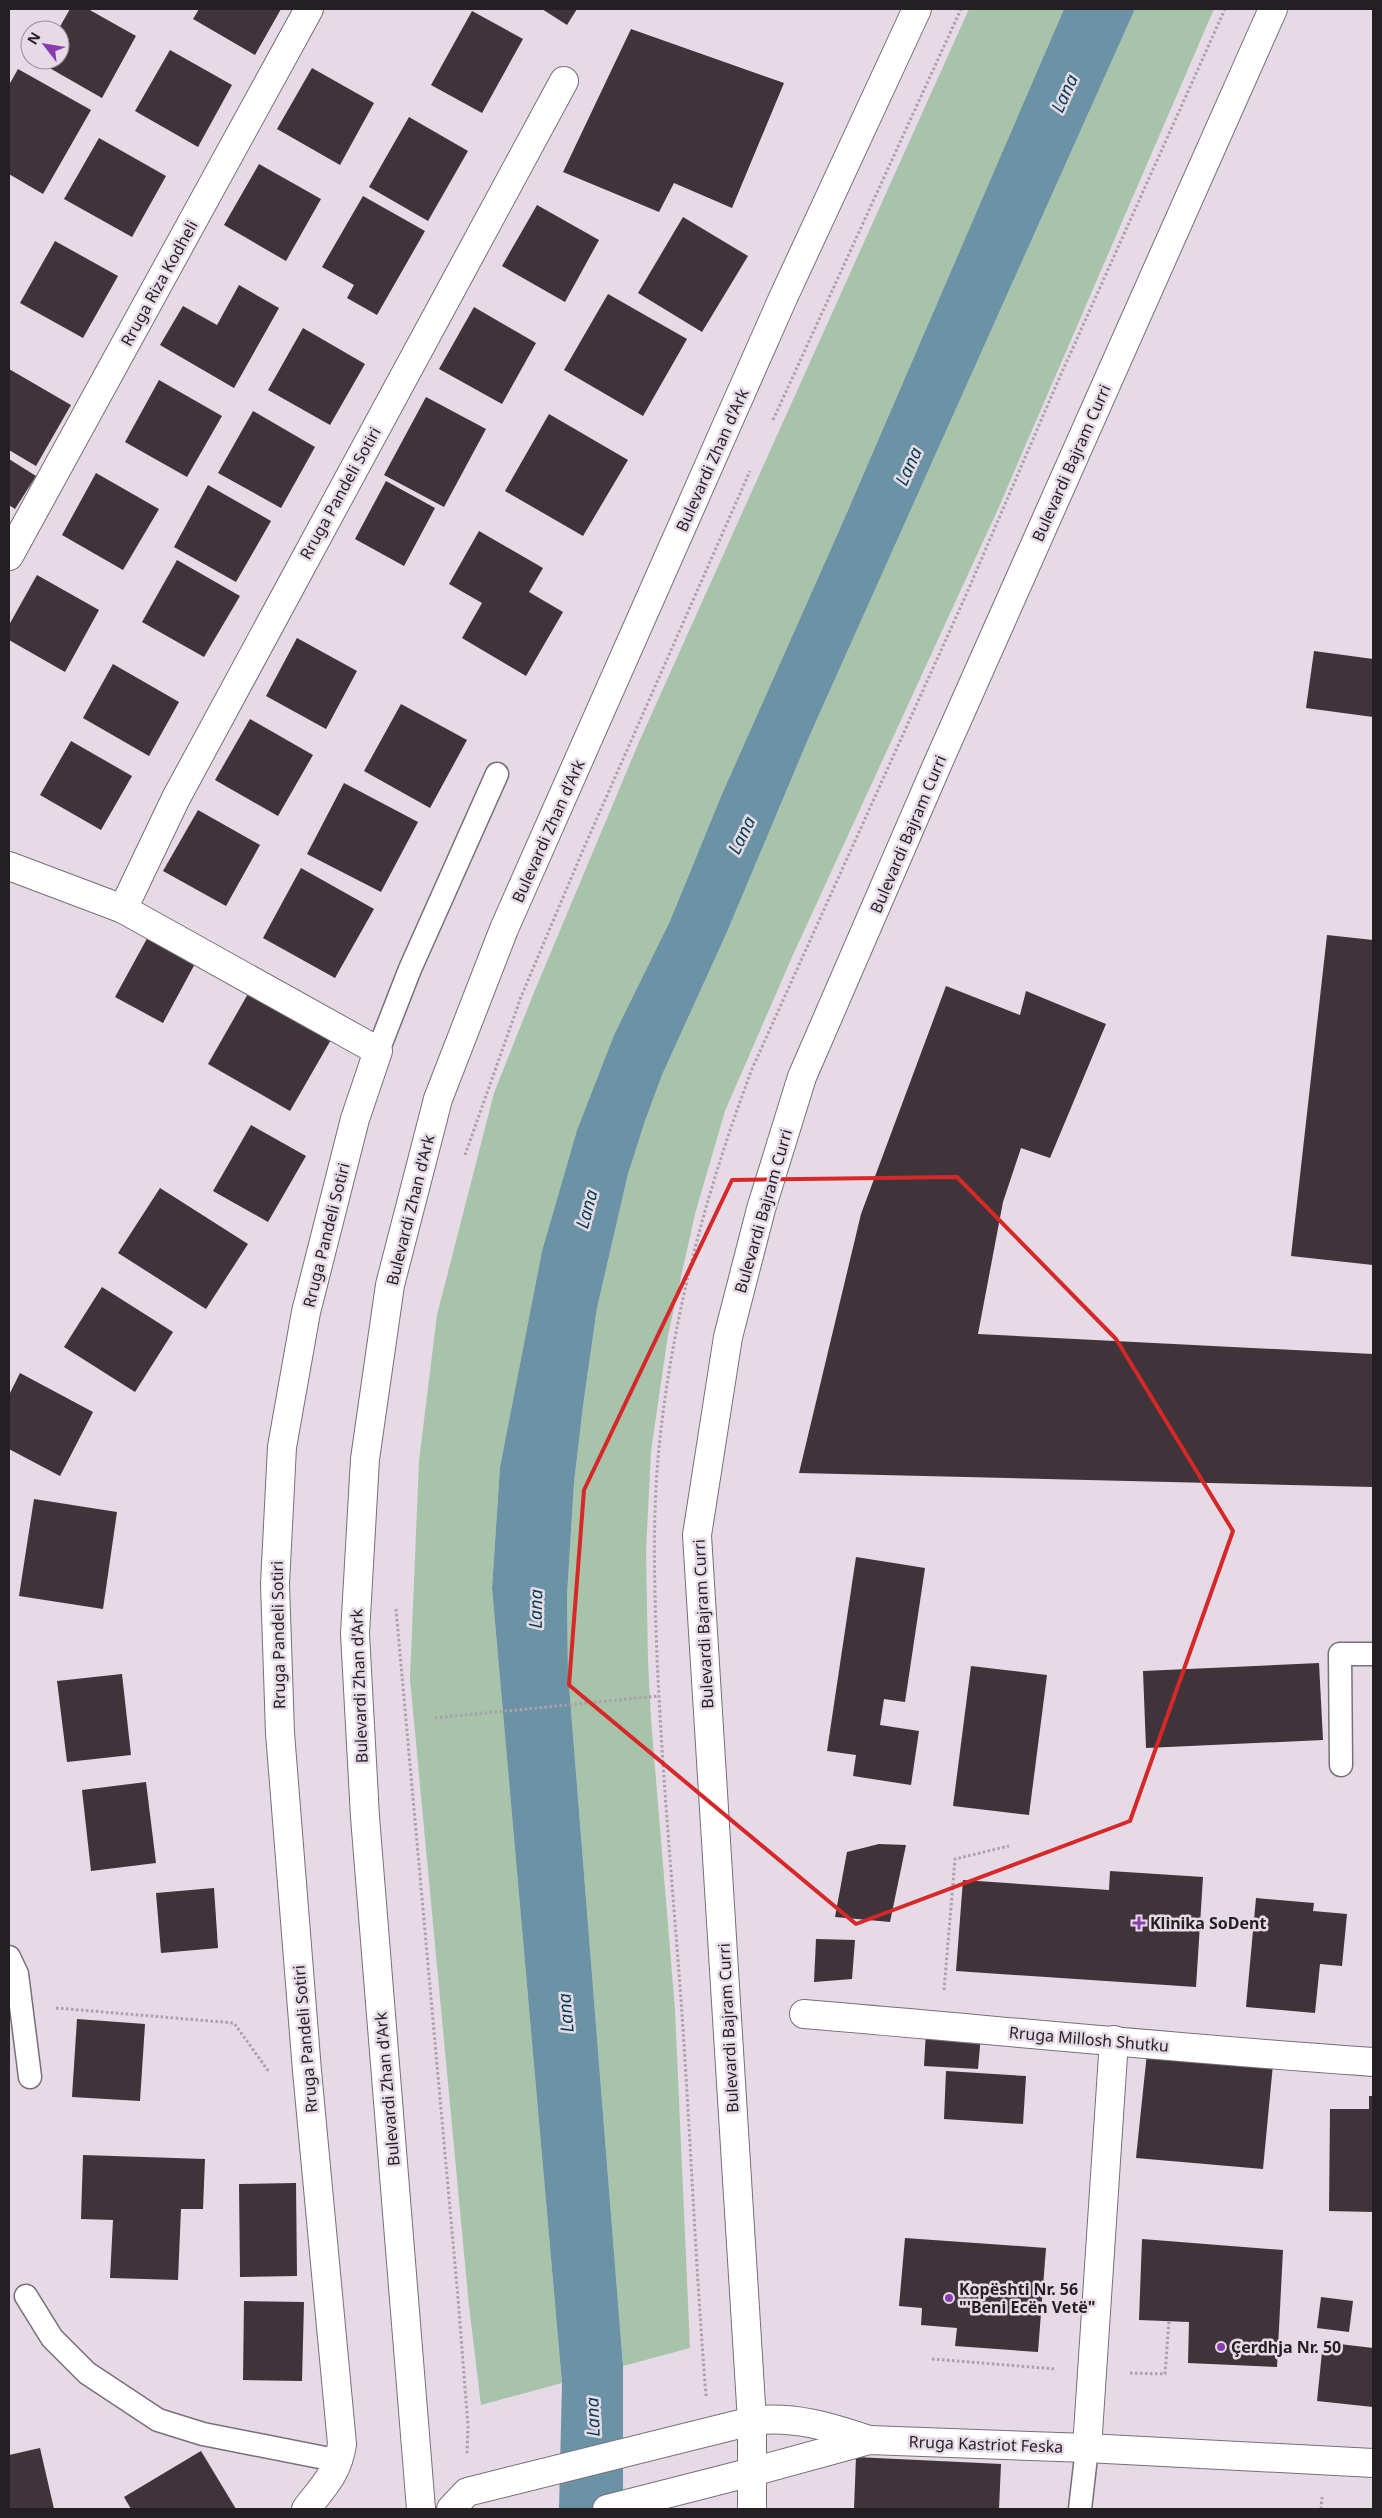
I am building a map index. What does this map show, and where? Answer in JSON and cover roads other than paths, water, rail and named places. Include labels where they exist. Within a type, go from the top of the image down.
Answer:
[{"type":"main road","name":"Rruga Riza Kodheli","points":[[9,556],[309,9]]},
{"type":"main road","name":"Bulevardi Zhan d'Ark","points":[[420,2509],[364,1817],[354,1634],[365,1459],[390,1285],[438,1099],[504,929],[783,298],[917,9]]},
{"type":"main road","name":"Bulevardi Bajram Curri","points":[[752,2509],[752,2421],[696,1535],[728,1337],[761,1209],[802,1077],[946,745],[1273,9]]},
{"type":"main road","name":"Rruga Pandeli Sotiri","points":[[123,909],[176,798],[564,81]]},
{"type":"main road","points":[[9,866],[123,909],[378,1051]]},
{"type":"main road","name":"Rruga Pandeli Sotiri","points":[[306,2509],[334,2474],[340,2461],[342,2444],[307,2071],[280,1733],[275,1584],[282,1447],[306,1312],[356,1119],[378,1051]]},
{"type":"main road","name":"Rruga Millosh Shutku","points":[[804,2014],[1114,2040],[1217,2051],[1373,2062]]},
{"type":"main road","points":[[1087,2448],[1114,2040]]},
{"type":"main road","points":[[451,2509],[467,2492],[752,2421],[771,2418],[822,2424],[869,2440]]},
{"type":"main road","name":"Rruga Kastriot Feska","points":[[607,2509],[869,2440],[1087,2448],[1373,2463]]},
{"type":"lane","points":[[378,1051],[410,968],[498,774]]},
{"type":"lane","points":[[1341,1765],[1340,1654],[1373,1654]]},
{"type":"lane","points":[[9,1957],[17,1974],[30,2077]]},
{"type":"lane","points":[[26,2296],[52,2338],[87,2373],[158,2420],[203,2434],[340,2461]]},
{"type":"lane","points":[[1080,2509],[1087,2448]]},
{"type":"water","name":"Lana","points":[[1064,9],[1135,9],[809,737],[727,932],[662,1075],[628,1174],[597,1308],[574,1483],[567,1596],[568,1672],[623,2366],[623,2509],[559,2509],[562,2383],[492,1588],[500,1467],[542,1251],[577,1130],[614,1035],[670,921],[722,794],[842,524]]},
{"type":"place","name":"Klinika SoDent","points":[[1139,1923]]},
{"type":"place","name":"Kopështi Nr. 56 \"'Beni Ecën Vetë\"","points":[[949,2298]]},
{"type":"place","name":"Çerdhja Nr. 50","points":[[1221,2347]]}]
